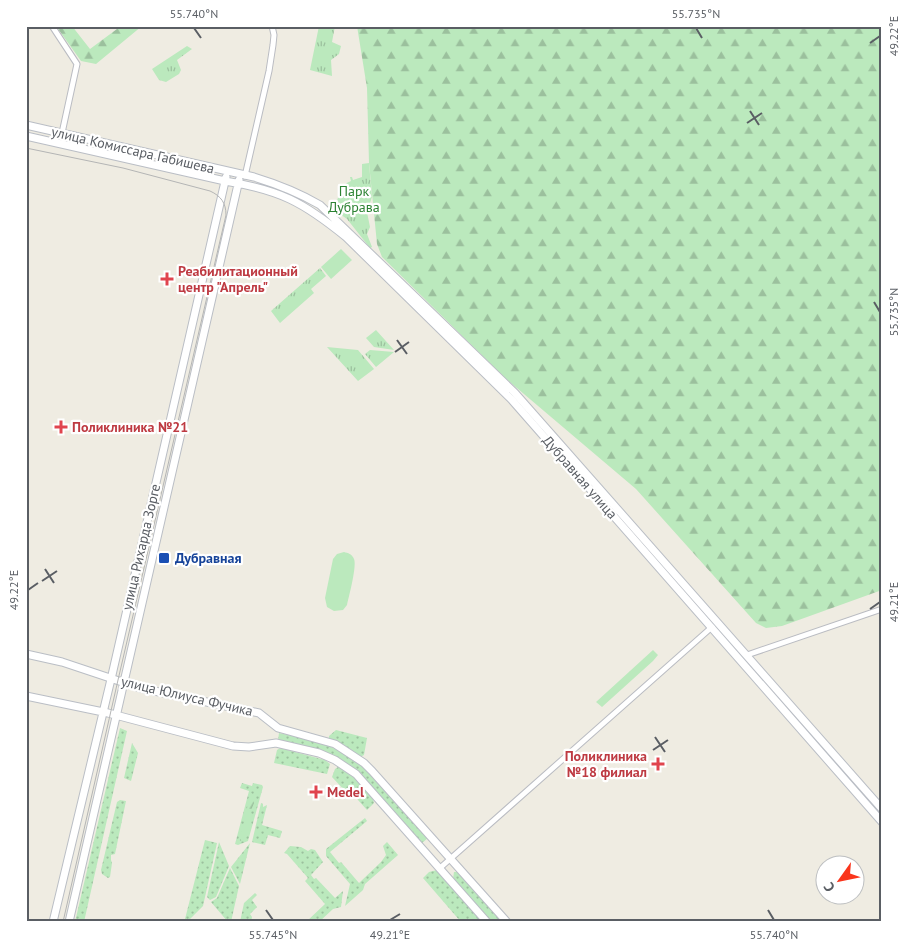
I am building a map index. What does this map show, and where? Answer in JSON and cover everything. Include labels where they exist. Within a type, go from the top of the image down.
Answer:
[{"type":"street","points":[[52,26],[77,64],[62,133]]},
{"type":"street","points":[[243,175],[269,71],[274,45],[272,26]]},
{"type":"street","name":"улица Комиссара Габишева","points":[[26,125],[243,175]]},
{"type":"street","name":"улица Комиссара Габишева","points":[[26,136],[238,184]]},
{"type":"street","name":"улица Рихарда Зорге","points":[[53,922],[227,172]]},
{"type":"street","name":"улица Рихарда Зорге","points":[[69,922],[238,184],[243,175]]},
{"type":"street","name":"Дубравная улица","points":[[243,175],[281,186],[320,204],[515,394],[776,695],[882,822]]},
{"type":"street","name":"Дубравная улица","points":[[238,184],[274,192],[296,201],[320,216],[346,238],[508,396],[714,624],[747,655],[776,695],[882,809]]},
{"type":"street","points":[[747,655],[882,609]]},
{"type":"street","points":[[440,868],[714,624]]},
{"type":"street","name":"улица Юлиуса Фучика","points":[[26,654],[62,662],[140,688],[260,712],[278,728],[335,744],[364,762],[507,922]]},
{"type":"street","points":[[26,696],[116,715],[233,746],[249,747],[276,743],[319,753],[335,760],[356,774],[488,922]]},
{"type":"green space","points":[[56,26],[72,26],[90,49],[121,26],[142,26],[96,64],[81,61]]},
{"type":"green space","points":[[319,26],[335,26],[332,42],[341,46],[339,54],[331,60],[332,76],[310,70]]},
{"type":"green space","points":[[357,26],[882,26],[882,590],[782,626],[766,628],[756,623],[636,489],[505,378],[382,257],[377,244],[369,163],[367,88]]},
{"type":"green space","points":[[187,46],[192,49],[177,60],[181,70],[179,74],[166,82],[159,80],[152,69]]},
{"type":"green space","name":"Парк Дубрава","points":[[369,163],[372,197],[367,212],[370,227],[367,234],[372,247],[370,248],[347,219],[330,207],[331,203],[337,201],[343,186],[351,181],[350,177],[353,180],[362,177],[362,164]]},
{"type":"green space","points":[[341,249],[352,260],[331,279],[321,267]]},
{"type":"green space","points":[[320,268],[326,276],[311,289],[314,293],[280,323],[271,311]]},
{"type":"green space","points":[[376,330],[394,350],[374,347],[366,338]]},
{"type":"green space","points":[[327,347],[358,350],[374,369],[358,381]]},
{"type":"green space","points":[[370,350],[394,352],[376,367],[365,354]]},
{"type":"green space","points":[[344,552],[351,555],[354,559],[354,574],[347,605],[343,610],[334,611],[327,607],[325,598],[333,559],[337,554]]},
{"type":"green space","points":[[653,650],[658,655],[653,661],[602,707],[596,702]]},
{"type":"green space","points":[[120,728],[127,731],[84,922],[75,922]]},
{"type":"green space","points":[[336,730],[367,738],[364,755],[360,757],[329,739],[329,736]]},
{"type":"green space","points":[[279,733],[329,746],[357,762],[379,782],[428,838],[422,843],[367,781],[344,762],[278,741]]},
{"type":"green space","points":[[132,743],[138,753],[131,781],[124,778]]},
{"type":"green space","points":[[280,748],[325,760],[330,764],[327,774],[274,763],[277,750]]},
{"type":"green space","points":[[338,767],[354,777],[370,793],[374,803],[367,810],[349,790],[346,792],[332,777],[335,769]]},
{"type":"green space","points":[[242,783],[252,786],[253,783],[263,787],[248,841],[238,845],[235,844],[249,791],[240,788]]},
{"type":"green space","points":[[252,793],[254,803],[249,815],[249,831],[246,838],[240,841],[249,797]]},
{"type":"green space","points":[[120,800],[126,801],[115,854],[111,855],[112,863],[110,877],[108,878],[102,874],[101,870],[117,802]]},
{"type":"green space","points":[[261,803],[263,807],[267,805],[262,825],[282,831],[280,838],[268,835],[265,845],[252,842]]},
{"type":"green space","points":[[365,818],[367,821],[330,852],[339,863],[341,862],[359,883],[386,855],[383,846],[387,842],[398,855],[365,884],[363,890],[345,906],[350,884],[326,856],[326,849]]},
{"type":"green space","points":[[205,840],[217,843],[203,906],[189,920],[185,919]]},
{"type":"green space","points":[[219,842],[229,866],[216,897],[210,900],[207,897]]},
{"type":"green space","points":[[250,843],[240,884],[231,867]]},
{"type":"green space","points":[[290,846],[301,847],[308,851],[311,849],[315,850],[323,862],[311,875],[335,898],[343,891],[341,907],[333,909],[319,922],[306,922],[325,904],[305,881],[308,878],[284,853]]},
{"type":"green space","points":[[230,868],[239,886],[231,922],[228,922],[211,902],[217,898]]},
{"type":"green space","points":[[437,870],[483,922],[461,922],[423,878],[429,872]]},
{"type":"green space","points":[[454,872],[458,872],[502,922],[490,922],[453,879]]},
{"type":"green space","points":[[255,893],[257,895],[252,900],[257,907],[250,914],[252,917],[251,922],[240,922],[244,903]]},
{"type":"tram line","points":[[26,148],[123,168],[210,191],[222,200],[226,215],[63,922]]},
{"type":"place","name":"Реабилитационный центр \"Апрель\"","points":[[167,279]]},
{"type":"place","name":"Поликлиника №21","points":[[61,427]]},
{"type":"place","name":"Дубравная","points":[[164,558]]},
{"type":"place","name":"Поликлиника №18 филиал","points":[[658,764]]},
{"type":"place","name":"Medel","points":[[316,792]]}]
